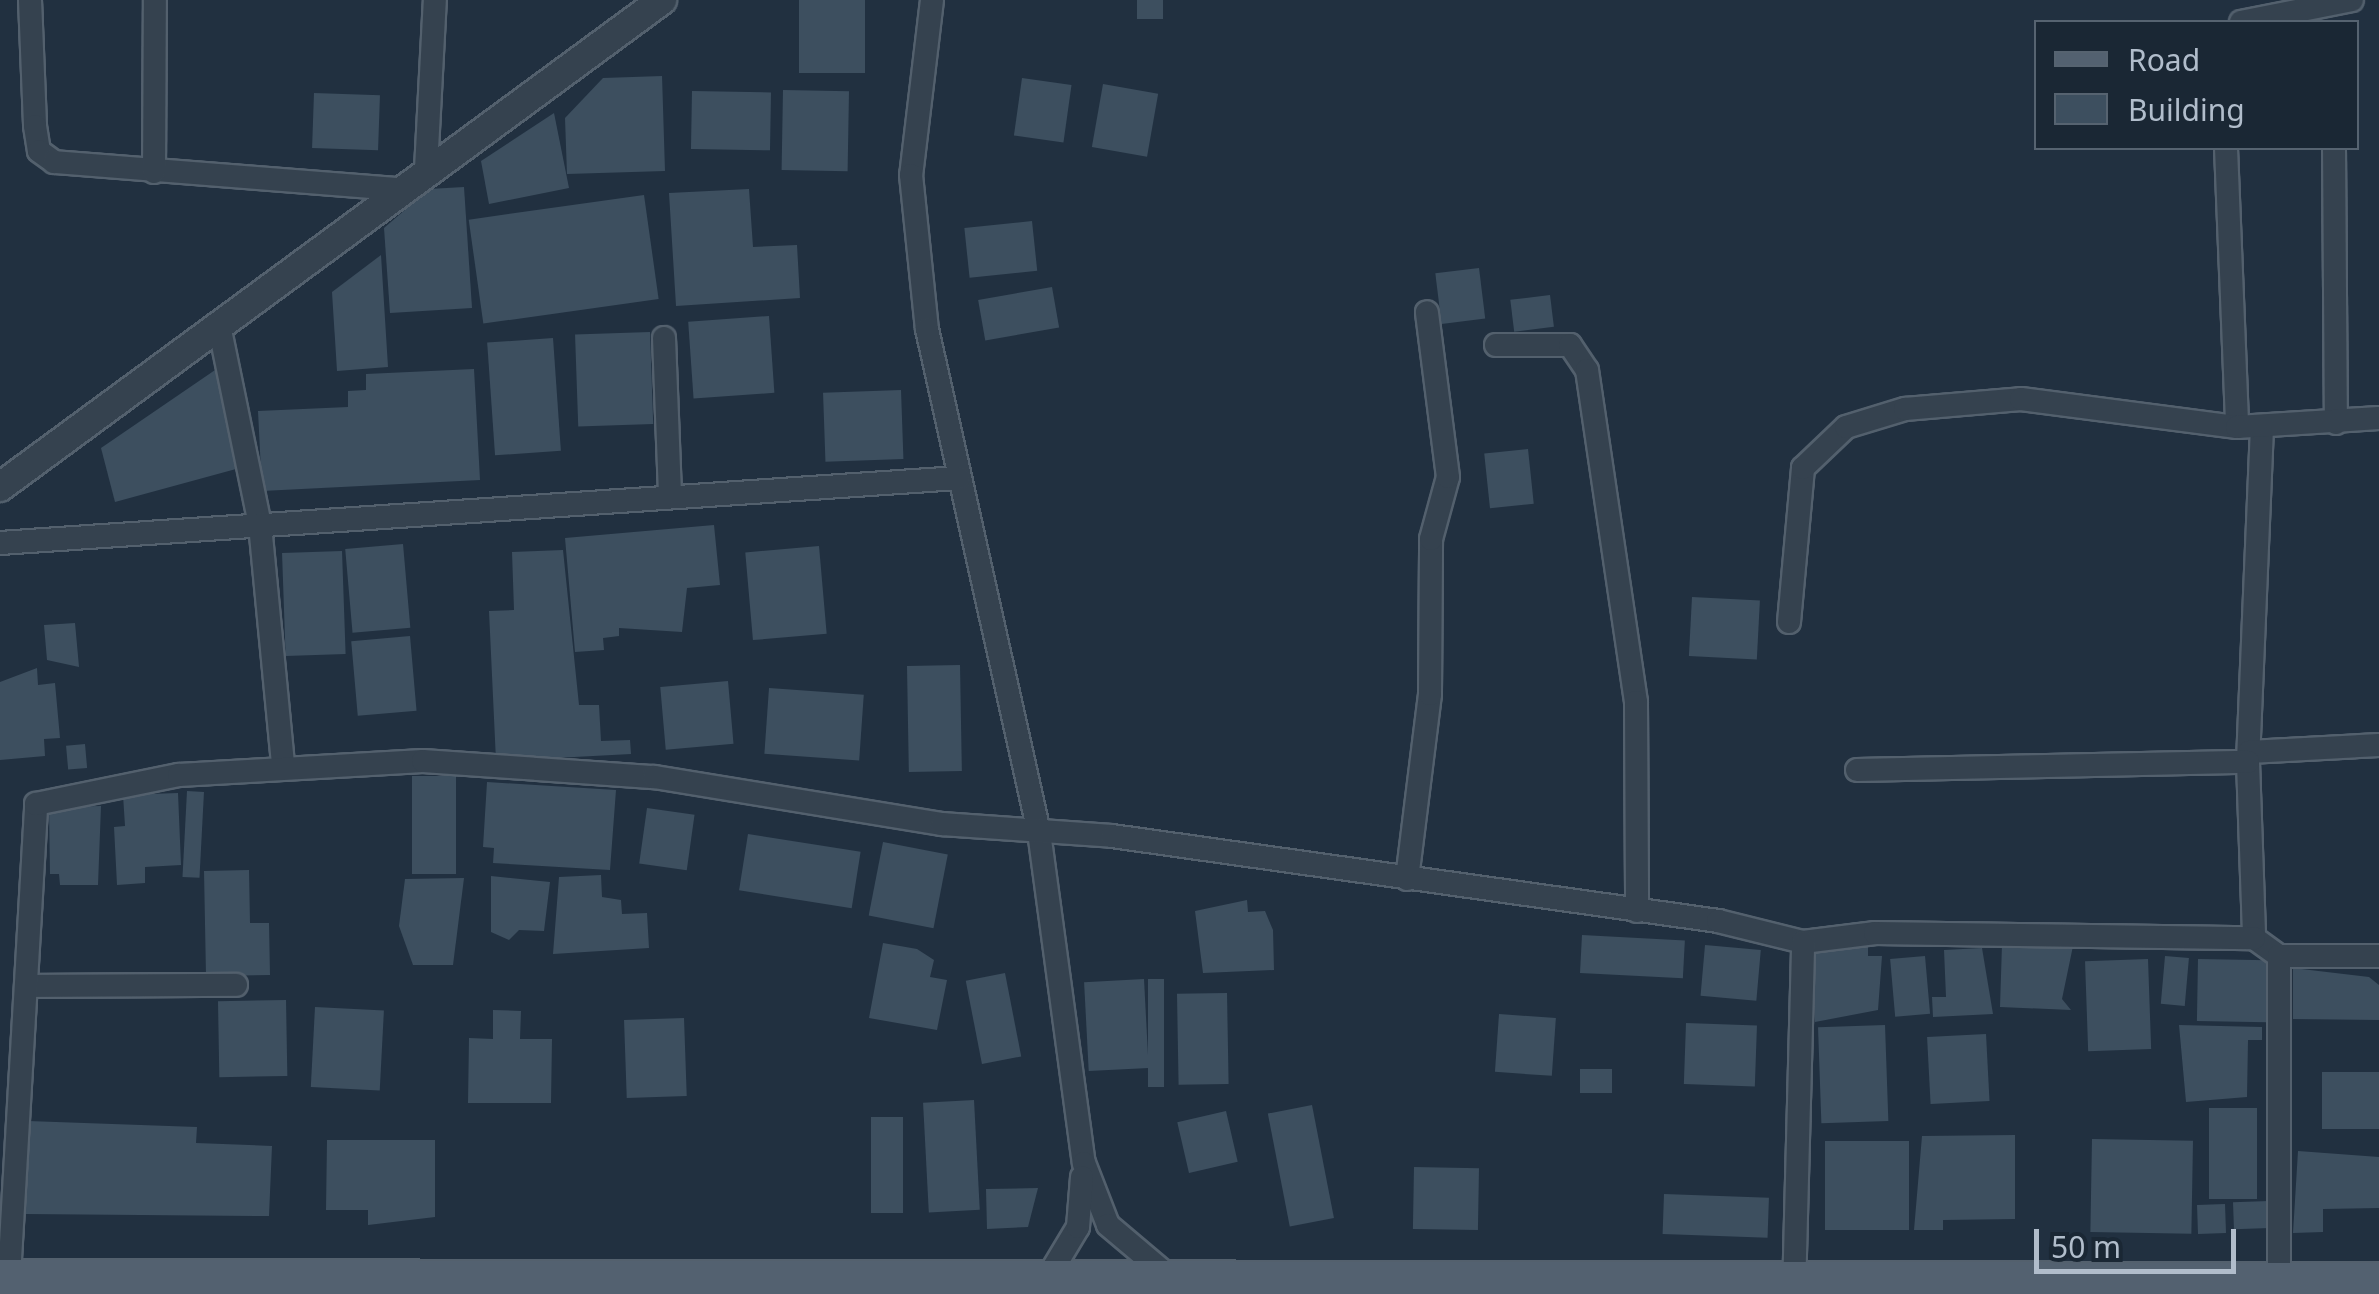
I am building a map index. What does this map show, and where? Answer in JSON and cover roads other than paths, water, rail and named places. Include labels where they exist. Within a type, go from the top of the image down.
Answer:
[{"type":"main road","points":[[5,1276],[631,1286],[1048,1277],[1794,1288],[2379,1280]]},
{"type":"street","points":[[30,0],[39,150],[77,168],[395,189]]},
{"type":"street","points":[[154,172],[156,0]]},
{"type":"street","points":[[426,169],[435,0]]},
{"type":"street","points":[[0,487],[395,189],[662,0]]},
{"type":"street","points":[[932,0],[911,219],[959,478],[1039,832],[1084,1163],[1078,1227],[1048,1277]]},
{"type":"street","points":[[2259,20],[2338,11]]},
{"type":"street","points":[[2226,150],[2237,427]]},
{"type":"street","points":[[2334,150],[2336,423]]},
{"type":"street","points":[[1407,879],[1430,694],[1431,539],[1448,477],[1427,312]]},
{"type":"street","points":[[219,325],[260,525],[283,763]]},
{"type":"street","points":[[664,338],[670,496]]},
{"type":"street","points":[[1496,345],[1570,344],[1588,370],[1636,702],[1637,911]]},
{"type":"street","points":[[1789,622],[1803,468],[1846,426],[1905,409],[2021,399],[2237,427],[2379,418]]},
{"type":"street","points":[[2254,938],[2248,757],[2262,428]]},
{"type":"street","points":[[0,542],[959,478]]},
{"type":"street","points":[[1857,770],[2248,757],[2379,745]]},
{"type":"street","points":[[5,1276],[32,986],[36,804],[283,763],[423,761],[654,778],[1637,911],[1803,942],[1875,933],[2254,938],[2280,956],[2379,956]]},
{"type":"street","points":[[1794,1288],[1803,942]]},
{"type":"street","points":[[2279,1280],[2280,956]]},
{"type":"street","points":[[32,986],[236,985]]},
{"type":"street","points":[[1084,1163],[1108,1225],[1170,1278]]}]
